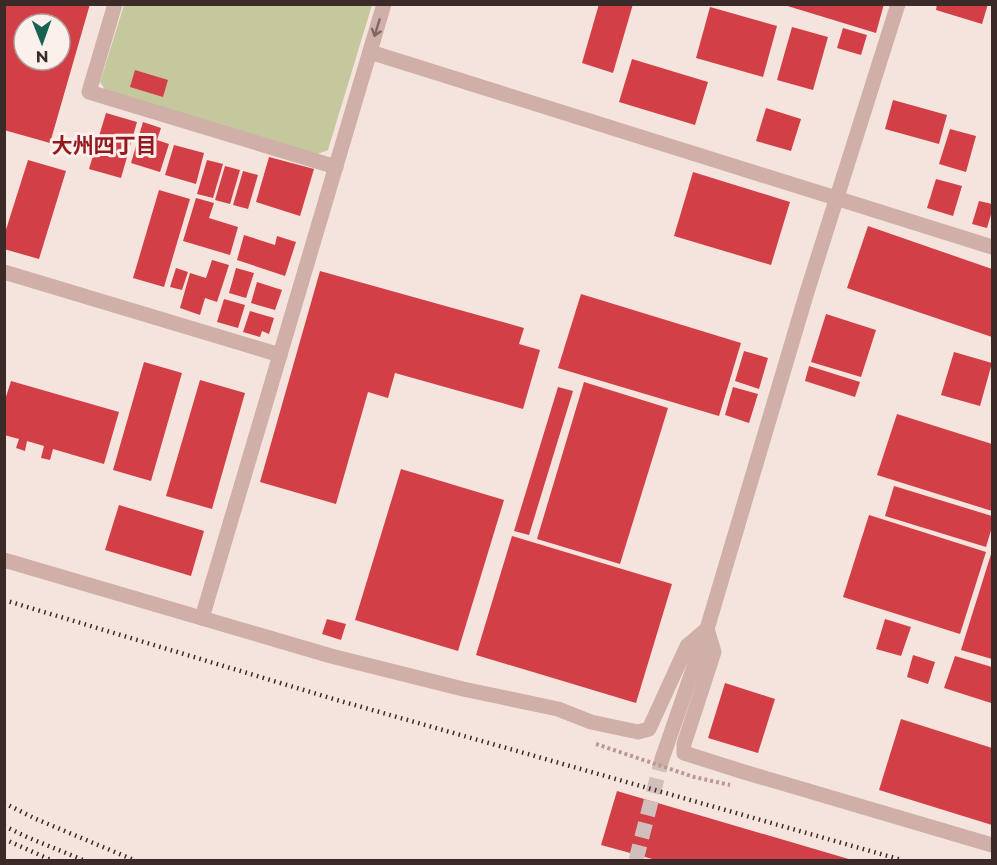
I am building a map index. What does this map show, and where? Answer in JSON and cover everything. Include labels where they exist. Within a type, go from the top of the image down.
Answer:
[{"type":"street","points":[[115,4],[89,92],[336,167]]},
{"type":"street","points":[[202,618],[384,4]]},
{"type":"street","points":[[662,759],[707,629],[807,292],[898,4]]},
{"type":"street","points":[[370,52],[993,247]]},
{"type":"street","points":[[4,272],[279,355]]},
{"type":"street","points":[[4,560],[331,656],[463,689],[558,709],[591,722],[638,732],[649,729],[687,646],[707,629]]},
{"type":"street","points":[[707,629],[714,652],[684,744],[684,753],[993,845]]},
{"type":"path","points":[[596,744],[694,777],[730,784]]},
{"type":"green space","points":[[124,5],[372,5],[328,150],[315,155],[106,91],[100,82]]},
{"type":"building","points":[[4,4],[90,4],[72,67],[72,12],[12,12],[12,72],[70,72],[50,143],[4,130]]},
{"type":"building","points":[[599,4],[633,4],[613,73],[582,63]]},
{"type":"building","points":[[781,4],[884,4],[876,33]]},
{"type":"building","points":[[937,4],[988,4],[982,24],[936,10]]},
{"type":"building","points":[[710,7],[777,26],[763,77],[696,58]]},
{"type":"building","points":[[792,27],[828,37],[813,90],[777,80]]},
{"type":"building","points":[[843,28],[867,35],[861,55],[837,48]]},
{"type":"building","points":[[632,59],[708,82],[695,125],[619,102]]},
{"type":"building","points":[[135,70],[168,80],[163,97],[130,87]]},
{"type":"building","points":[[893,100],[947,115],[939,144],[885,129]]},
{"type":"building","points":[[766,108],[801,119],[791,151],[756,141]]},
{"type":"building","points":[[106,113],[137,122],[121,178],[89,169]]},
{"type":"building","points":[[143,122],[161,128],[157,140],[169,144],[160,172],[131,163]]},
{"type":"building","points":[[950,129],[976,136],[966,172],[939,164]]},
{"type":"building","points":[[174,145],[204,153],[196,184],[165,175]]},
{"type":"building","points":[[269,157],[314,169],[300,216],[256,202]]},
{"type":"building","points":[[28,160],[66,171],[39,259],[4,249],[4,236]]},
{"type":"building","points":[[207,160],[223,164],[213,198],[197,194]]},
{"type":"building","points":[[225,166],[240,170],[230,204],[215,200]]},
{"type":"building","points":[[243,171],[258,175],[248,209],[233,205]]},
{"type":"building","points":[[693,172],[790,202],[771,265],[674,236]]},
{"type":"building","points":[[936,179],[962,186],[953,216],[927,208]]},
{"type":"building","points":[[159,190],[190,199],[164,287],[133,278]]},
{"type":"building","points":[[196,198],[214,203],[209,218],[238,227],[230,255],[183,241]]},
{"type":"building","points":[[979,201],[992,204],[987,228],[972,224]]},
{"type":"building","points":[[868,226],[992,269],[992,337],[847,288]]},
{"type":"building","points":[[244,235],[275,245],[277,236],[296,242],[285,276],[237,260]]},
{"type":"building","points":[[212,260],[229,265],[217,302],[205,298],[200,315],[180,308],[190,273],[206,278]]},
{"type":"building","points":[[176,268],[188,272],[182,290],[170,287]]},
{"type":"building","points":[[236,268],[254,273],[246,298],[229,293]]},
{"type":"building","points":[[320,271],[524,328],[519,344],[540,350],[523,409],[395,373],[388,398],[368,392],[336,504],[260,482]]},
{"type":"building","points":[[257,282],[282,290],[275,310],[251,303]]},
{"type":"building","points":[[581,294],[741,343],[719,416],[558,368]]},
{"type":"building","points":[[224,299],[245,305],[238,328],[217,322]]},
{"type":"building","points":[[250,311],[274,318],[269,334],[262,331],[260,337],[243,332]]},
{"type":"building","points":[[826,314],[876,330],[861,377],[811,362]]},
{"type":"building","points":[[744,351],[768,358],[759,389],[735,381]]},
{"type":"building","points":[[954,352],[992,363],[980,406],[941,395]]},
{"type":"building","points":[[144,362],[182,373],[151,481],[113,470]]},
{"type":"building","points":[[809,366],[860,382],[855,397],[805,381]]},
{"type":"building","points":[[200,380],[245,393],[212,509],[166,496]]},
{"type":"building","points":[[11,381],[119,412],[104,464],[53,449],[50,460],[41,458],[44,446],[27,441],[25,451],[16,448],[19,439],[4,435],[4,403]]},
{"type":"building","points":[[584,382],[668,408],[620,564],[537,539]]},
{"type":"building","points":[[558,387],[573,391],[529,535],[514,531]]},
{"type":"building","points":[[733,387],[758,394],[749,423],[725,415]]},
{"type":"building","points":[[897,414],[992,444],[992,511],[877,475]]},
{"type":"building","points":[[401,469],[504,500],[458,651],[355,620]]},
{"type":"building","points":[[894,486],[992,516],[992,527],[986,547],[885,516]]},
{"type":"building","points":[[119,505],[204,531],[191,576],[105,550]]},
{"type":"building","points":[[869,515],[986,552],[960,634],[843,597]]},
{"type":"building","points":[[512,536],[672,584],[636,703],[476,655]]},
{"type":"building","points":[[992,551],[992,659],[961,650]]},
{"type":"building","points":[[327,619],[346,624],[341,640],[322,634]]},
{"type":"building","points":[[885,619],[911,627],[901,656],[876,649]]},
{"type":"building","points":[[913,655],[935,662],[928,684],[907,677]]},
{"type":"building","points":[[955,656],[992,667],[991,703],[944,688]]},
{"type":"building","points":[[725,683],[775,699],[758,753],[708,738]]},
{"type":"building","points":[[901,719],[992,748],[992,825],[879,790]]},
{"type":"building","points":[[617,791],[852,860],[656,860],[601,845]]},
{"type":"tunnel","points":[[636,860],[662,759]]},
{"type":"railway","points":[[4,600],[337,700],[902,860]]},
{"type":"railway","points":[[4,803],[36,819],[134,860]]},
{"type":"railway","points":[[4,826],[83,860]]},
{"type":"railway","points":[[4,839],[51,860]]},
{"type":"district","name":"大州四丁目","points":[[104,145]]}]
